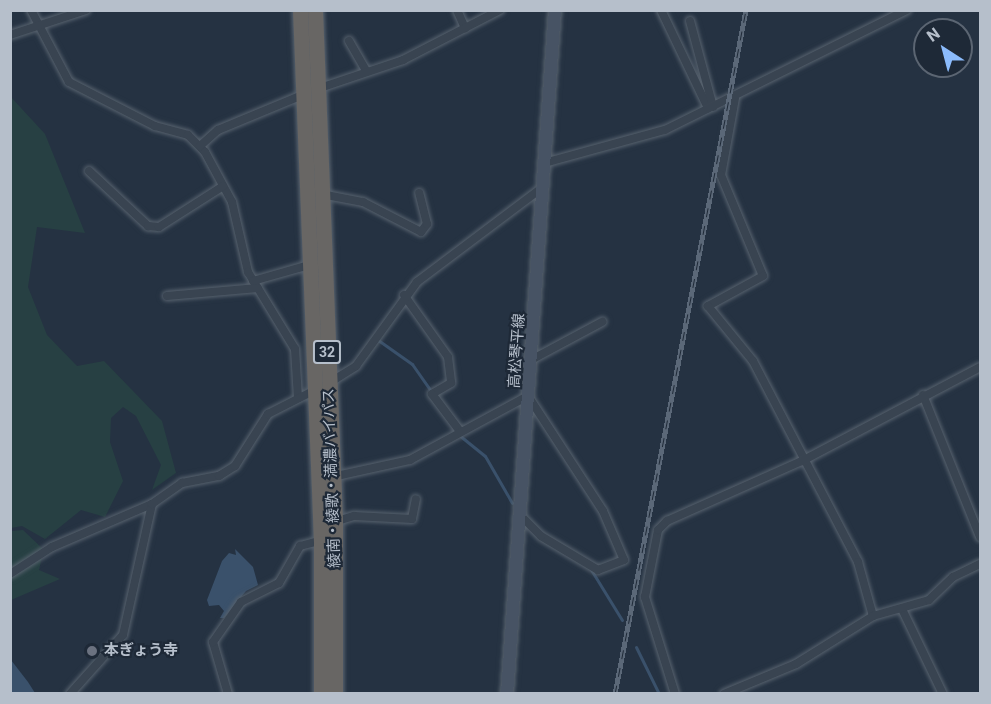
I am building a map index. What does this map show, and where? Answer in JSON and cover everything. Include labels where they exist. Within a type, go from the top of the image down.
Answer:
[{"type":"highway","name":"綾南・綾歌・満濃バイパス","points":[[300,10],[321,194],[321,693]]},
{"type":"highway","name":"綾南・綾歌・満濃バイパス","points":[[315,10],[310,92],[309,265],[335,520],[335,693]]},
{"type":"main road","name":"高松琴平線","points":[[507,693],[555,10]]},
{"type":"street","points":[[31,10],[69,82],[200,146],[223,186],[256,284],[295,349],[298,398]]},
{"type":"street","points":[[10,35],[39,28],[86,10]]},
{"type":"street","points":[[457,10],[465,28]]},
{"type":"street","points":[[200,146],[218,130],[366,70],[403,60],[500,10]]},
{"type":"street","points":[[661,10],[711,107]]},
{"type":"street","points":[[544,163],[665,130],[735,98],[907,10]]},
{"type":"street","points":[[690,21],[711,107]]},
{"type":"street","points":[[349,41],[366,70]]},
{"type":"street","points":[[735,98],[721,175],[763,276],[708,306],[753,361],[802,461],[858,562],[873,616]]},
{"type":"street","points":[[89,171],[148,226],[159,227],[223,186]]},
{"type":"street","points":[[10,574],[52,547],[152,504],[182,483],[219,476],[235,466],[268,414],[356,366],[404,295],[543,187]]},
{"type":"street","points":[[321,194],[363,202],[421,232],[427,224],[419,193]]},
{"type":"street","points":[[167,296],[256,284],[309,265]]},
{"type":"street","points":[[404,295],[448,357],[452,383],[432,394],[459,430]]},
{"type":"street","points":[[531,360],[602,322]]},
{"type":"street","points":[[675,693],[645,597],[658,530],[667,520],[728,490],[802,461],[923,395],[981,367]]},
{"type":"street","points":[[923,395],[981,537]]},
{"type":"street","points":[[332,477],[395,466],[459,430],[528,396],[603,511],[624,560],[598,570],[541,536],[520,515]]},
{"type":"street","points":[[228,693],[213,642],[241,602],[279,583],[300,546],[321,543],[335,520],[411,519],[416,499]]},
{"type":"street","points":[[70,693],[123,635],[152,504]]},
{"type":"street","points":[[724,693],[796,664],[873,616],[903,611],[981,564]]},
{"type":"street","points":[[903,611],[943,693]]},
{"type":"green space","points":[[10,96],[45,134],[85,233],[37,227],[28,287],[47,335],[77,366],[104,361],[162,421],[176,473],[152,490],[161,465],[136,416],[123,407],[111,418],[110,442],[123,481],[105,517],[81,510],[45,539],[22,526],[11,528]]},
{"type":"green space","points":[[23,530],[44,550],[11,571],[11,531]]},
{"type":"green space","points":[[42,557],[39,570],[60,579],[11,600],[10,577]]},
{"type":"water","points":[[235,549],[253,567],[258,585],[246,591],[224,618],[220,618],[224,611],[219,605],[209,606],[207,600],[222,561],[229,553],[236,555]]},
{"type":"water","points":[[11,660],[28,682],[35,693],[11,693]]},
{"type":"waterway","points":[[378,340],[412,364],[430,390]]},
{"type":"waterway","points":[[459,435],[485,456],[512,503]]},
{"type":"waterway","points":[[590,568],[622,620]]},
{"type":"waterway","points":[[636,647],[659,694]]},
{"type":"railway","points":[[615,694],[746,10]]},
{"type":"place","name":"本ぎょう寺","points":[[92,651]]}]
